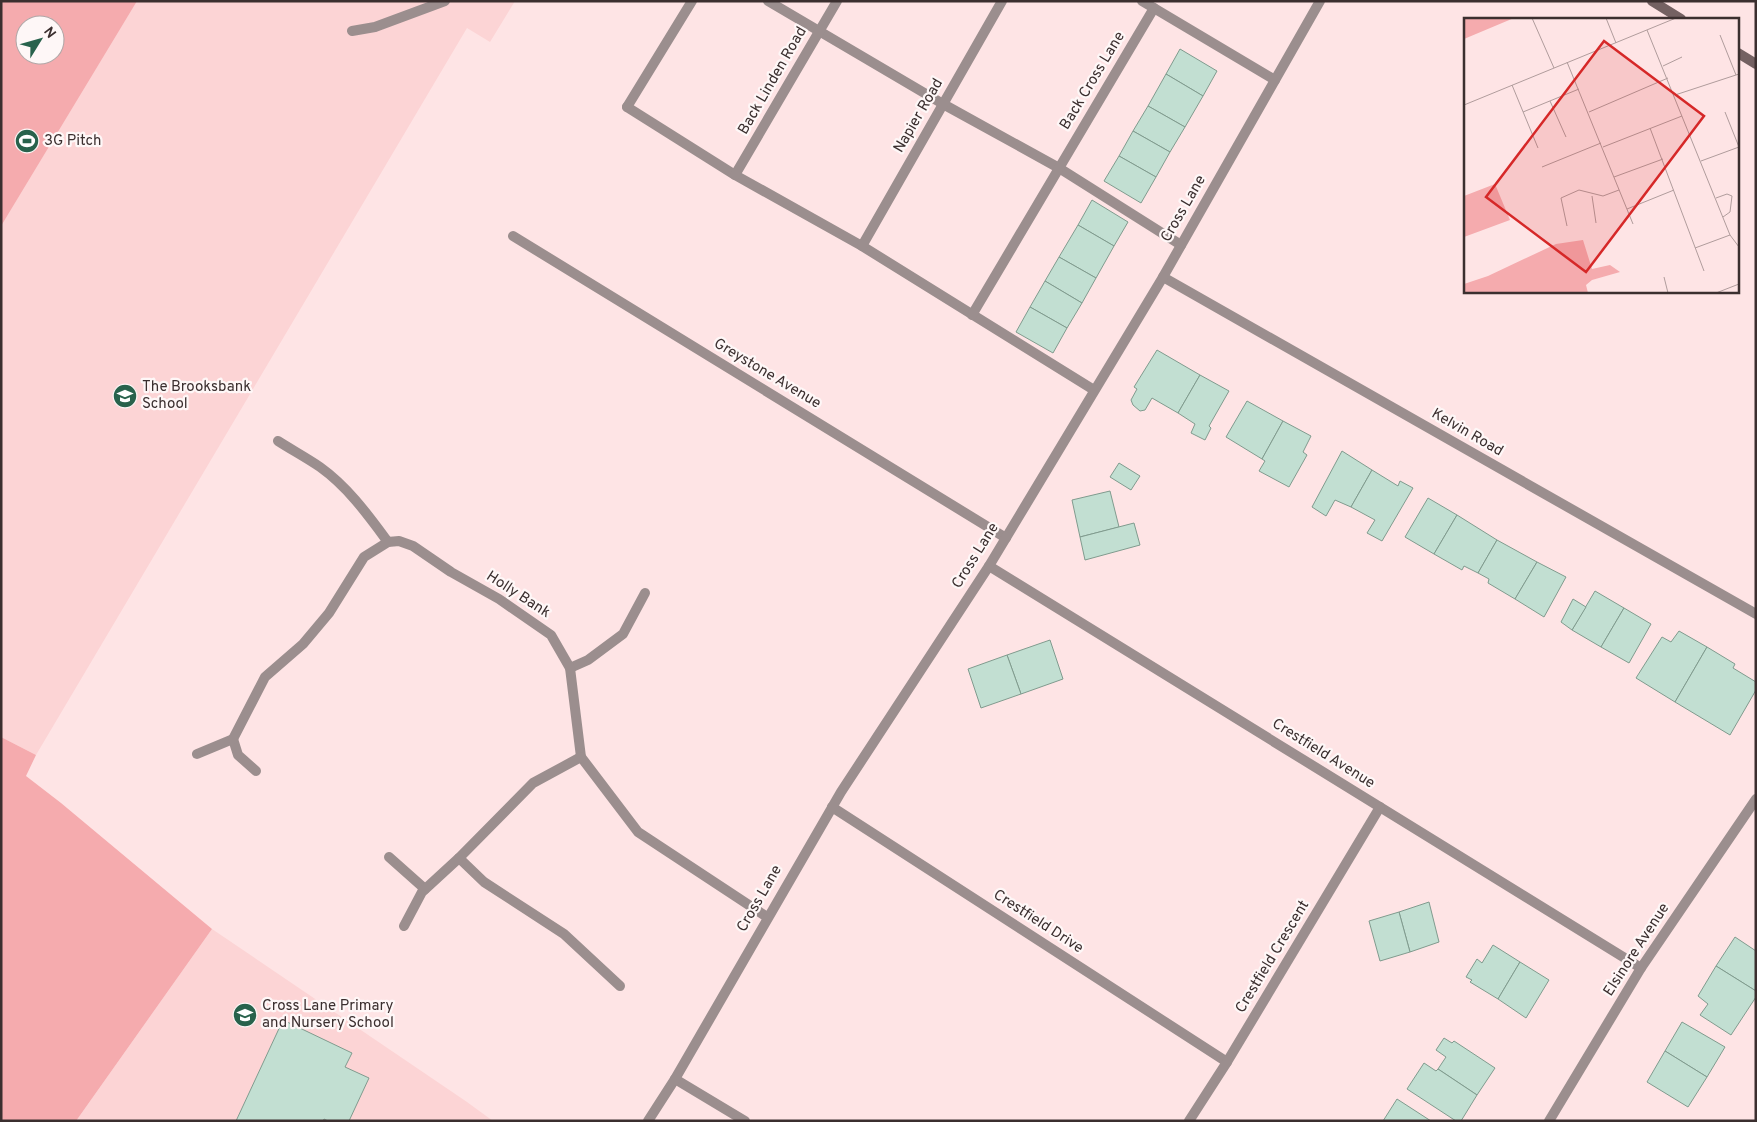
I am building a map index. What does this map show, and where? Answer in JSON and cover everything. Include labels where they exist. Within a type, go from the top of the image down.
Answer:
[{"type":"street","points":[[352,31],[374,26],[445,1]]},
{"type":"street","points":[[692,1],[627,107],[735,175],[862,246],[1094,390]]},
{"type":"street","points":[[768,1],[943,104],[1059,168],[1181,245]]},
{"type":"street","name":"Back Linden Road","points":[[735,175],[837,1]]},
{"type":"street","name":"Napier Road","points":[[862,246],[1002,1]]},
{"type":"street","points":[[1142,1],[1275,80]]},
{"type":"street","name":"Cross Lane","points":[[648,1121],[675,1079],[832,807],[1006,538],[1181,245],[1320,1]]},
{"type":"street","points":[[1652,1],[1679,18]]},
{"type":"street","name":"Back Cross Lane","points":[[972,314],[1154,8]]},
{"type":"street","points":[[1740,54],[1756,64]]},
{"type":"street","name":"Greystone Avenue","points":[[513,236],[1006,538]]},
{"type":"street","name":"Kelvin Road","points":[[1162,277],[1756,614]]},
{"type":"street","points":[[197,754],[233,739],[265,676],[302,644],[329,613],[364,557],[388,542],[367,513],[344,487],[320,468],[278,441]]},
{"type":"street","name":"Holly Bank","points":[[388,542],[399,541],[413,546],[451,572],[499,599],[550,635],[570,668],[581,758]]},
{"type":"street","name":"Crestfield Avenue","points":[[989,566],[1641,968]]},
{"type":"street","points":[[570,668],[588,660],[623,634],[645,593]]},
{"type":"street","points":[[233,739],[238,755],[256,771]]},
{"type":"street","points":[[404,926],[422,892],[459,858],[533,782],[581,758],[638,832],[767,917]]},
{"type":"street","name":"Elsinore Avenue","points":[[1549,1121],[1641,968],[1754,805]]},
{"type":"street","name":"Crestfield Crescent","points":[[1189,1121],[1227,1062],[1380,806]]},
{"type":"street","name":"Crestfield Drive","points":[[832,807],[1227,1062]]},
{"type":"street","points":[[389,858],[425,889]]},
{"type":"street","points":[[459,858],[484,882],[564,934],[620,986]]},
{"type":"street","points":[[675,1079],[745,1121]]},
{"type":"shaded area","name":"The Brooksbank School","points":[[1,1],[515,1],[490,42],[467,28],[36,755],[1,737]]},
{"type":"shaded area","name":"3G Pitch","points":[[1,1],[137,1],[1,226]]},
{"type":"shaded area","points":[[1,737],[36,755],[26,776],[212,929],[76,1121],[1,1121]]},
{"type":"shaded area","name":"Cross Lane Primary and Nursery School","points":[[212,929],[467,1102],[493,1121],[76,1121]]},
{"type":"building","points":[[1180,49],[1217,71],[1203,96],[1166,74]]},
{"type":"building","points":[[1166,74],[1203,96],[1185,127],[1148,106]]},
{"type":"building","points":[[1148,106],[1185,127],[1170,152],[1133,131]]},
{"type":"building","points":[[1133,131],[1170,152],[1156,177],[1119,156]]},
{"type":"building","points":[[1119,156],[1156,177],[1141,203],[1104,181]]},
{"type":"building","points":[[1092,200],[1128,222],[1114,246],[1078,225]]},
{"type":"building","points":[[1078,225],[1114,246],[1096,278],[1059,257]]},
{"type":"building","points":[[1059,257],[1096,278],[1082,303],[1045,281]]},
{"type":"building","points":[[1045,281],[1082,303],[1067,328],[1030,307]]},
{"type":"building","points":[[1030,307],[1067,328],[1053,353],[1016,332]]},
{"type":"building","points":[[1157,350],[1200,375],[1178,413],[1152,398],[1145,410],[1140,411],[1133,405],[1131,400],[1137,389],[1134,387]]},
{"type":"building","points":[[1200,375],[1229,391],[1209,426],[1211,428],[1205,440],[1191,433],[1195,424],[1178,413]]},
{"type":"building","points":[[1247,401],[1283,421],[1262,459],[1226,437]]},
{"type":"building","points":[[1283,421],[1311,436],[1303,452],[1307,455],[1289,487],[1259,471],[1265,461],[1262,459]]},
{"type":"building","points":[[1342,451],[1372,470],[1351,507],[1335,500],[1326,516],[1312,507]]},
{"type":"building","points":[[1119,463],[1140,476],[1131,490],[1110,477]]},
{"type":"building","points":[[1372,470],[1398,486],[1400,481],[1413,488],[1382,541],[1367,533],[1375,520],[1351,507]]},
{"type":"building","points":[[1110,491],[1119,527],[1080,537],[1072,500]]},
{"type":"building","points":[[1428,498],[1457,515],[1434,554],[1405,537]]},
{"type":"building","points":[[1457,515],[1497,540],[1478,573],[1464,566],[1462,570],[1434,554]]},
{"type":"building","points":[[1134,523],[1140,545],[1085,560],[1080,537]]},
{"type":"building","points":[[1497,540],[1537,562],[1515,599],[1488,583],[1489,579],[1478,573]]},
{"type":"building","points":[[1537,562],[1566,577],[1544,617],[1515,599]]},
{"type":"building","points":[[1595,591],[1624,608],[1601,647],[1572,630]]},
{"type":"building","points":[[1573,599],[1586,607],[1572,630],[1561,622]]},
{"type":"building","points":[[1624,608],[1651,624],[1629,663],[1601,647]]},
{"type":"building","points":[[1679,631],[1707,647],[1675,702],[1636,678],[1662,637],[1671,642]]},
{"type":"building","points":[[1050,640],[1063,679],[1021,694],[1007,655]]},
{"type":"building","points":[[1707,647],[1735,664],[1733,668],[1756,682],[1756,690],[1730,735],[1675,702]]},
{"type":"building","points":[[1007,655],[1021,694],[981,708],[968,669]]},
{"type":"building","points":[[1429,902],[1439,942],[1410,952],[1399,912]]},
{"type":"building","points":[[1399,912],[1410,952],[1380,961],[1369,921]]},
{"type":"building","points":[[1735,937],[1756,951],[1756,991],[1716,966]]},
{"type":"building","points":[[1493,945],[1520,962],[1498,999],[1470,982],[1472,980],[1466,977],[1477,959],[1482,963]]},
{"type":"building","points":[[1520,962],[1549,980],[1526,1018],[1498,999]]},
{"type":"building","points":[[1716,966],[1756,991],[1756,997],[1731,1035],[1700,1015],[1708,1004],[1698,996]]},
{"type":"building","points":[[283,1020],[352,1053],[345,1067],[369,1078],[349,1121],[328,1121],[324,1119],[323,1121],[236,1121]]},
{"type":"building","points":[[1682,1022],[1725,1047],[1707,1077],[1665,1051]]},
{"type":"building","points":[[1444,1038],[1452,1043],[1454,1041],[1495,1068],[1477,1095],[1438,1069],[1446,1057],[1436,1050]]},
{"type":"building","points":[[1665,1051],[1707,1077],[1688,1107],[1647,1082]]},
{"type":"building","points":[[1424,1063],[1436,1071],[1438,1069],[1477,1095],[1461,1121],[1456,1121],[1407,1089]]},
{"type":"building","points":[[1397,1099],[1431,1121],[1383,1121]]},
{"type":"place","name":"3G Pitch","points":[[27,141]]},
{"type":"place","name":"The Brooksbank School","points":[[125,396]]},
{"type":"place","name":"Cross Lane Primary and Nursery School","points":[[245,1015]]}]
